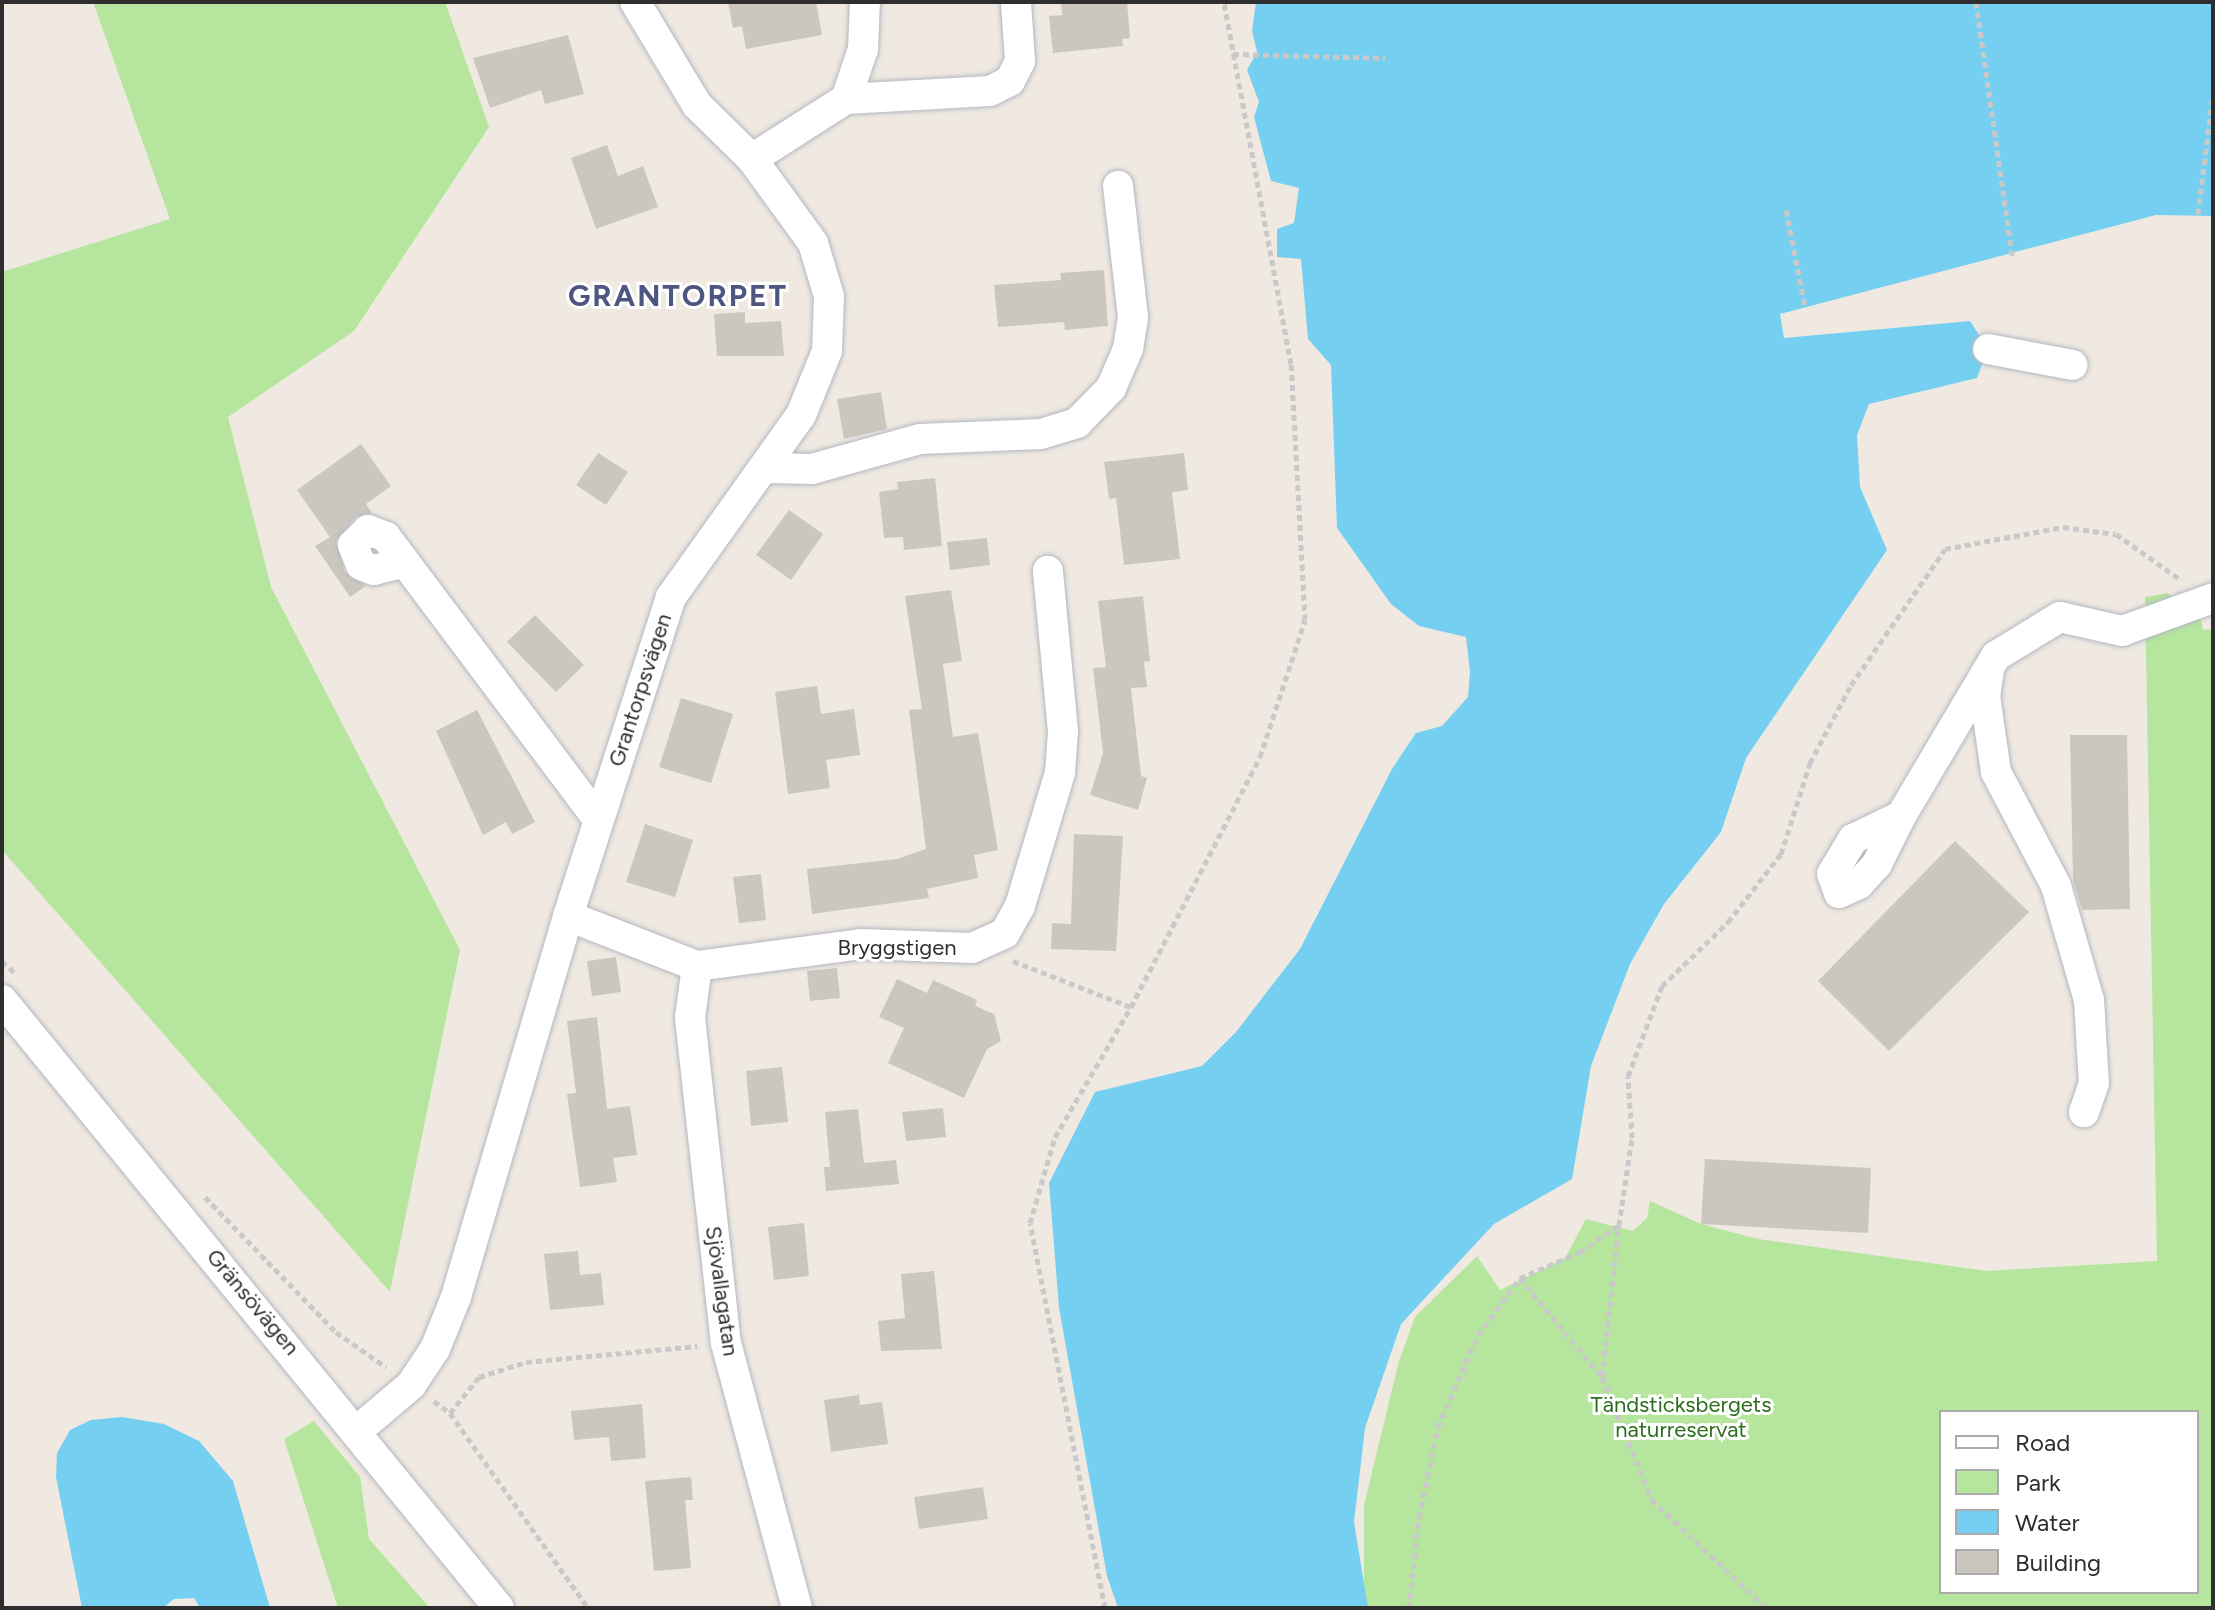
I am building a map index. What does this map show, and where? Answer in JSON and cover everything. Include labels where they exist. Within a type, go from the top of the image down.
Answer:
[{"type":"street","name":"Grantorpsvägen","points":[[358,1430],[411,1385],[435,1349],[456,1297],[568,916],[671,597],[801,415],[827,351],[829,296],[813,243],[752,159],[697,105],[635,2]]},
{"type":"street","points":[[846,99],[863,49],[865,2]]},
{"type":"street","points":[[752,159],[846,99],[990,91],[1010,81],[1020,61],[1016,2]]},
{"type":"street","points":[[766,468],[812,469],[920,439],[1041,434],[1077,423],[1111,388],[1133,317],[1118,186]]},
{"type":"street","points":[[1988,349],[2073,365]]},
{"type":"street","points":[[402,563],[598,819]]},
{"type":"street","points":[[996,938],[1005,933],[1020,906],[1060,773],[1063,731],[1048,571]]},
{"type":"street","points":[[1901,816],[1996,656],[2060,617],[2122,631],[2211,599]]},
{"type":"street","points":[[1989,667],[1985,696],[1996,772],[2056,886],[2089,1000],[2094,1083],[2084,1112]]},
{"type":"street","name":"Bryggstigen","points":[[568,916],[697,966],[861,944],[972,948],[996,938]]},
{"type":"street","name":"Sjövallagatan","points":[[697,966],[690,1018],[726,1343],[797,1608]]},
{"type":"street","name":"Gränsövägen","points":[[11,989],[499,1608]]},
{"type":"path","points":[[1105,1608],[1030,1223],[1055,1137],[1131,1007],[1260,757],[1305,620],[1291,364],[1224,2]]},
{"type":"path","points":[[1976,2],[2012,256]]},
{"type":"path","points":[[1233,54],[1385,58]]},
{"type":"path","points":[[2198,214],[2213,94]]},
{"type":"path","points":[[1786,210],[1805,306]]},
{"type":"path","points":[[1602,1377],[1632,1138],[1628,1076],[1662,986],[1728,922],[1781,854],[1810,763],[1851,685],[1945,549],[2063,527],[2116,534],[2211,599]]},
{"type":"path","points":[[996,938],[1010,960],[1131,1007]]},
{"type":"path","points":[[2,961],[11,989]]},
{"type":"path","points":[[201,1192],[336,1332],[450,1413],[588,1608]]},
{"type":"path","points":[[1409,1608],[1419,1517],[1438,1427],[1478,1335],[1520,1278],[1580,1252],[1619,1225]]},
{"type":"path","points":[[1520,1278],[1602,1377],[1652,1500],[1766,1608]]},
{"type":"path","points":[[450,1413],[479,1377],[526,1362],[726,1343]]},
{"type":"green space","points":[[93,2],[445,2],[489,127],[354,331],[228,417],[271,587],[460,950],[390,1292],[2,850],[2,272],[170,219]]},
{"type":"green space","name":"Tändsticksbergets naturreservat","points":[[2168,593],[2182,609],[2199,612],[2203,630],[2213,629],[2213,1608],[1369,1608],[1364,1602],[1364,1505],[1399,1361],[1415,1317],[1477,1256],[1500,1290],[1565,1258],[1586,1219],[1633,1231],[1647,1218],[1650,1201],[1701,1224],[1758,1239],[1987,1271],[2157,1261],[2145,597]]},
{"type":"green space","points":[[314,1421],[360,1477],[369,1539],[430,1608],[338,1608],[284,1439]]},
{"type":"water","points":[[1256,2],[2213,2],[2213,216],[2156,215],[1780,314],[1784,338],[1970,321],[1988,349],[1977,378],[1869,404],[1857,435],[1860,487],[1887,550],[1746,758],[1721,832],[1664,904],[1630,964],[1591,1066],[1572,1179],[1494,1224],[1401,1324],[1365,1428],[1354,1522],[1368,1608],[1118,1608],[1107,1576],[1059,1308],[1049,1183],[1095,1092],[1202,1066],[1236,1032],[1300,949],[1392,769],[1416,733],[1442,726],[1468,697],[1470,672],[1466,637],[1419,626],[1391,604],[1337,528],[1331,365],[1308,339],[1301,259],[1277,257],[1277,229],[1294,223],[1299,188],[1271,181],[1254,117],[1259,102],[1247,70],[1257,52],[1252,31]]},
{"type":"water","points":[[122,1417],[164,1424],[199,1441],[233,1481],[270,1608],[200,1608],[194,1598],[174,1599],[163,1608],[82,1608],[56,1477],[57,1453],[70,1430],[91,1420]]},
{"type":"building","points":[[728,2],[816,2],[822,35],[746,49],[742,26],[733,28]]},
{"type":"building","points":[[1061,2],[1127,2],[1130,38],[1122,39],[1123,46],[1053,53],[1049,16],[1062,15]]},
{"type":"building","points":[[568,35],[584,94],[545,104],[541,90],[490,108],[473,58]]},
{"type":"building","points":[[607,145],[618,176],[643,166],[658,207],[596,229],[571,158]]},
{"type":"building","points":[[1104,270],[1108,326],[1065,330],[1064,322],[998,327],[994,285],[1061,280],[1060,273]]},
{"type":"building","points":[[745,312],[745,323],[781,321],[784,356],[717,356],[714,314]]},
{"type":"building","points":[[881,392],[887,429],[844,439],[837,399]]},
{"type":"building","points":[[361,444],[391,486],[366,504],[372,513],[356,517],[336,541],[345,572],[366,586],[350,597],[315,546],[330,537],[297,490]]},
{"type":"building","points":[[598,453],[628,472],[606,505],[576,485]]},
{"type":"building","points":[[1184,453],[1188,490],[1172,492],[1180,559],[1124,565],[1116,498],[1109,499],[1104,462]]},
{"type":"building","points":[[935,478],[942,546],[904,550],[903,537],[884,538],[879,492],[898,489],[897,482]]},
{"type":"building","points":[[789,510],[823,534],[791,580],[756,555]]},
{"type":"building","points":[[987,538],[990,565],[950,570],[947,542]]},
{"type":"building","points":[[951,590],[962,661],[943,664],[953,737],[978,733],[998,850],[974,855],[978,878],[927,889],[929,898],[812,914],[807,869],[897,859],[926,849],[909,710],[922,709],[905,596]]},
{"type":"building","points":[[1143,596],[1150,661],[1144,662],[1147,687],[1131,688],[1141,776],[1147,778],[1138,810],[1090,795],[1103,753],[1093,668],[1106,667],[1098,601]]},
{"type":"building","points":[[535,615],[584,665],[556,692],[507,642]]},
{"type":"building","points":[[817,686],[821,714],[854,709],[860,755],[826,760],[830,788],[788,794],[775,692]]},
{"type":"building","points":[[681,698],[733,714],[711,783],[659,767]]},
{"type":"building","points":[[477,710],[535,822],[512,834],[506,822],[483,835],[436,731]]},
{"type":"building","points":[[2070,735],[2127,735],[2130,909],[2082,910],[2073,880]]},
{"type":"building","points":[[645,824],[693,840],[675,897],[626,882]]},
{"type":"building","points":[[1074,834],[1123,836],[1116,951],[1051,949],[1052,923],[1071,924]]},
{"type":"building","points":[[1955,841],[2029,912],[1889,1051],[1818,981]]},
{"type":"building","points":[[761,874],[766,920],[739,923],[733,877]]},
{"type":"building","points":[[616,957],[621,992],[592,996],[587,961]]},
{"type":"building","points":[[837,968],[840,998],[810,1001],[807,971]]},
{"type":"building","points":[[897,979],[927,993],[933,980],[977,1000],[975,1006],[994,1014],[1001,1041],[987,1049],[964,1098],[888,1063],[904,1028],[879,1017]]},
{"type":"building","points":[[597,1017],[607,1109],[630,1106],[637,1155],[613,1158],[617,1182],[580,1187],[567,1094],[576,1093],[567,1021]]},
{"type":"building","points":[[782,1067],[788,1122],[751,1126],[746,1071]]},
{"type":"building","points":[[943,1108],[946,1137],[906,1141],[902,1112]]},
{"type":"building","points":[[858,1109],[864,1163],[896,1160],[899,1184],[826,1191],[824,1167],[830,1167],[825,1112]]},
{"type":"building","points":[[1705,1159],[1871,1168],[1868,1233],[1701,1224]]},
{"type":"building","points":[[804,1223],[809,1276],[774,1280],[768,1227]]},
{"type":"building","points":[[578,1251],[580,1275],[601,1273],[604,1305],[550,1310],[544,1254]]},
{"type":"building","points":[[934,1271],[942,1349],[881,1351],[878,1321],[905,1318],[901,1274]]},
{"type":"building","points":[[859,1395],[860,1405],[882,1402],[888,1444],[831,1452],[824,1400]]},
{"type":"building","points":[[642,1404],[646,1458],[611,1461],[609,1437],[574,1440],[571,1411]]},
{"type":"building","points":[[691,1477],[693,1500],[685,1500],[691,1568],[654,1571],[645,1481]]},
{"type":"building","points":[[983,1487],[988,1519],[919,1529],[914,1497]]},
{"type":"district","name":"GRANTORPET","points":[[678,296]]}]
